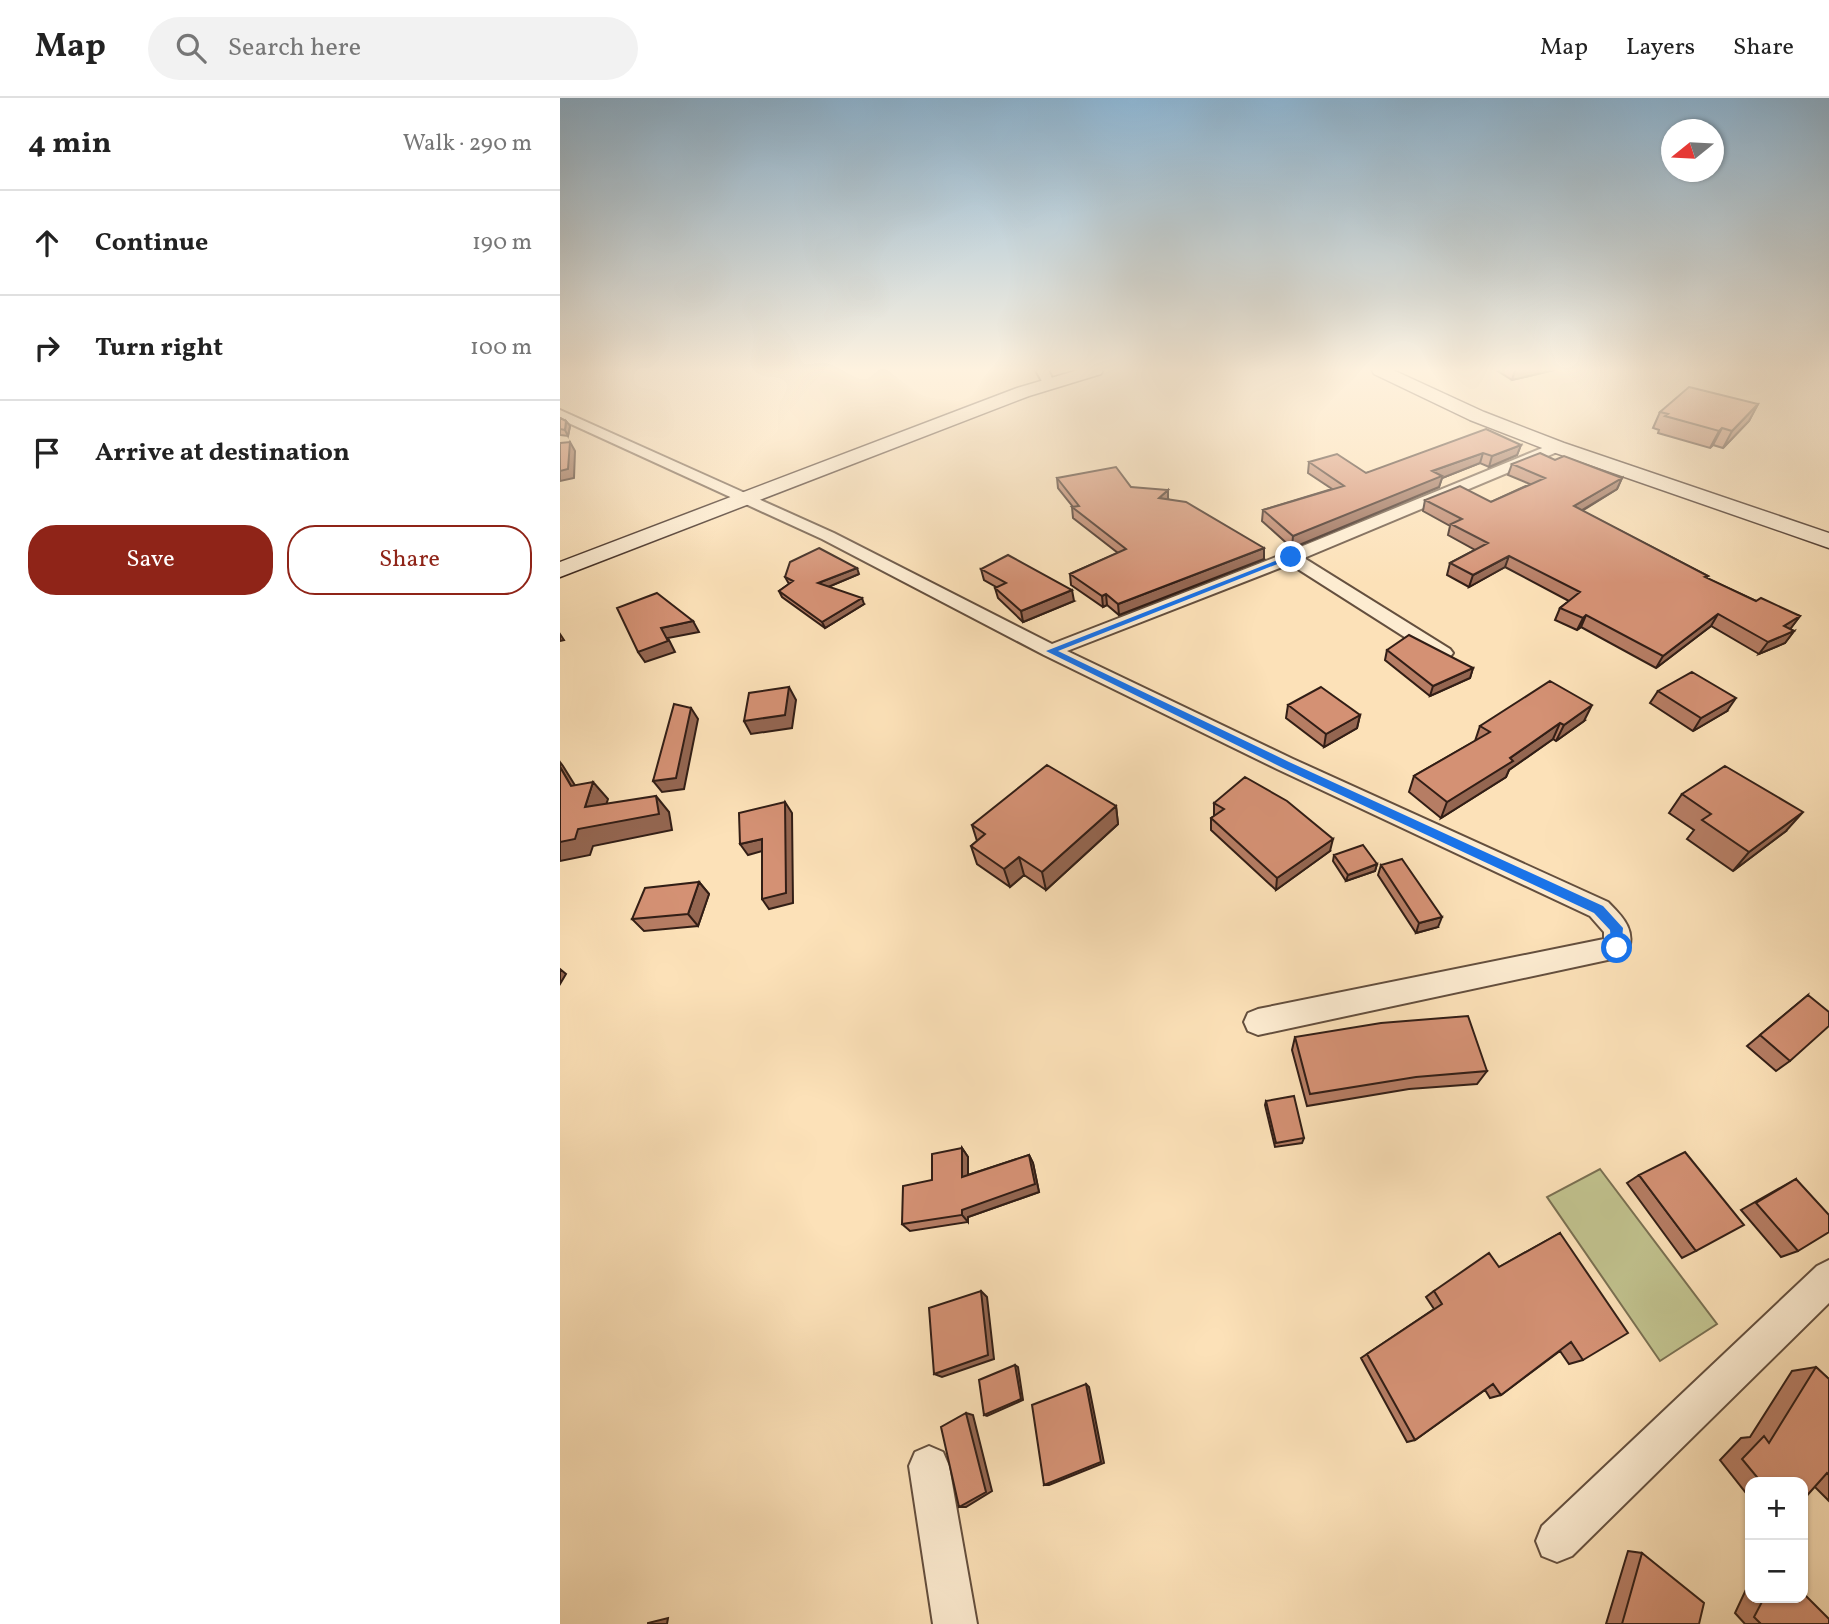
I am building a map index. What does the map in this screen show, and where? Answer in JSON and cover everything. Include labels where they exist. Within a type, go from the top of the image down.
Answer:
[{"type":"main road","points":[[560,570],[888,441]]},
{"type":"main road","points":[[1542,441],[1829,541]]},
{"type":"street","points":[[619,441],[828,536],[1051,651],[1285,764],[1599,909],[1616,928],[1617,948],[1258,1022]]},
{"type":"street","points":[[1051,651],[1291,557],[1557,447]]},
{"type":"street","points":[[1291,557],[1443,653]]},
{"type":"street","points":[[1557,1541],[1829,1278]]},
{"type":"street","points":[[929,1466],[955,1624]]},
{"type":"green space","points":[[1600,1169],[1717,1324],[1660,1361],[1547,1197]]},
{"type":"building","points":[[1453,441],[1513,441],[1521,445],[1492,456],[1483,453],[1432,471],[1442,476],[1293,536],[1263,510],[1344,486],[1309,462],[1337,454],[1366,473]]},
{"type":"building","points":[[570,442],[568,469],[560,471],[560,443]]},
{"type":"building","points":[[1540,453],[1555,460],[1564,456],[1622,478],[1574,506],[1708,576],[1705,577],[1756,601],[1761,598],[1800,616],[1784,626],[1794,631],[1768,642],[1718,614],[1663,656],[1586,615],[1583,618],[1560,608],[1580,592],[1509,556],[1473,575],[1450,563],[1488,543],[1451,524],[1462,519],[1425,500],[1460,486],[1491,502],[1545,478],[1512,464]]},
{"type":"building","points":[[1116,467],[1131,487],[1168,490],[1159,498],[1186,502],[1264,548],[1118,604],[1106,594],[1102,596],[1070,574],[1126,549],[1072,507],[1079,506],[1057,478]]},
{"type":"building","points":[[819,548],[857,568],[818,583],[862,598],[822,622],[779,591],[793,581],[785,577],[790,562]]},
{"type":"building","points":[[1008,555],[1072,590],[1021,611],[995,588],[1006,583],[981,569]]},
{"type":"building","points":[[657,593],[693,621],[661,628],[668,641],[638,652],[617,608]]},
{"type":"building","points":[[1409,635],[1473,668],[1433,686],[1387,650]]},
{"type":"building","points":[[1692,672],[1736,698],[1701,718],[1658,691]]},
{"type":"building","points":[[1550,681],[1592,705],[1564,725],[1560,723],[1510,758],[1513,761],[1447,802],[1414,776],[1490,732],[1480,726]]},
{"type":"building","points":[[789,687],[785,715],[744,721],[749,693]]},
{"type":"building","points":[[1321,687],[1360,715],[1326,734],[1288,705]]},
{"type":"building","points":[[674,704],[691,708],[676,778],[653,781]]},
{"type":"building","points":[[1047,765],[1116,806],[1042,872],[1019,857],[1004,869],[971,846],[985,834],[972,825]]},
{"type":"building","points":[[1725,766],[1803,812],[1749,852],[1702,820],[1711,814],[1682,794]]},
{"type":"building","points":[[560,767],[571,786],[593,782],[585,807],[656,796],[659,814],[578,829],[575,839],[560,842]]},
{"type":"building","points":[[1245,777],[1287,801],[1333,839],[1277,878],[1211,818],[1224,809],[1214,803]]},
{"type":"building","points":[[785,802],[786,893],[762,899],[762,839],[740,844],[739,813]]},
{"type":"building","points":[[1363,845],[1377,864],[1348,875],[1334,855]]},
{"type":"building","points":[[1402,859],[1442,917],[1419,923],[1381,865]]},
{"type":"building","points":[[699,882],[688,914],[632,919],[645,888]]},
{"type":"building","points":[[1808,995],[1829,1012],[1829,1026],[1790,1061],[1760,1035]]},
{"type":"building","points":[[1468,1016],[1487,1071],[1416,1077],[1310,1094],[1295,1037],[1381,1023]]},
{"type":"building","points":[[1294,1096],[1304,1138],[1276,1143],[1266,1101]]},
{"type":"building","points":[[962,1148],[962,1177],[1029,1155],[1035,1184],[962,1210],[962,1215],[902,1224],[903,1186],[932,1180],[932,1154]]},
{"type":"building","points":[[1685,1152],[1744,1225],[1696,1251],[1639,1175]]},
{"type":"building","points":[[1796,1179],[1829,1215],[1829,1232],[1798,1251],[1756,1203]]},
{"type":"building","points":[[1560,1233],[1628,1333],[1583,1360],[1571,1342],[1501,1395],[1493,1384],[1415,1440],[1367,1354],[1442,1304],[1434,1291],[1489,1253],[1499,1267]]},
{"type":"building","points":[[981,1291],[988,1355],[934,1374],[929,1308]]},
{"type":"building","points":[[1015,1365],[1021,1399],[984,1415],[979,1380]]},
{"type":"building","points":[[1816,1367],[1829,1379],[1829,1475],[1827,1473],[1808,1494],[1808,1477],[1757,1477],[1742,1459],[1764,1436],[1769,1443]]},
{"type":"building","points":[[1086,1384],[1101,1462],[1044,1485],[1032,1405]]},
{"type":"building","points":[[966,1413],[986,1492],[959,1507],[941,1427]]},
{"type":"building","points":[[1642,1553],[1704,1603],[1699,1624],[1622,1624]]},
{"type":"building","points":[[1808,1598],[1829,1619],[1829,1624],[1761,1624],[1754,1617],[1761,1603],[1808,1603]]},
{"type":"route","points":[[1291,557],[1051,651],[1285,764],[1599,909],[1616,928],[1617,948]]}]
